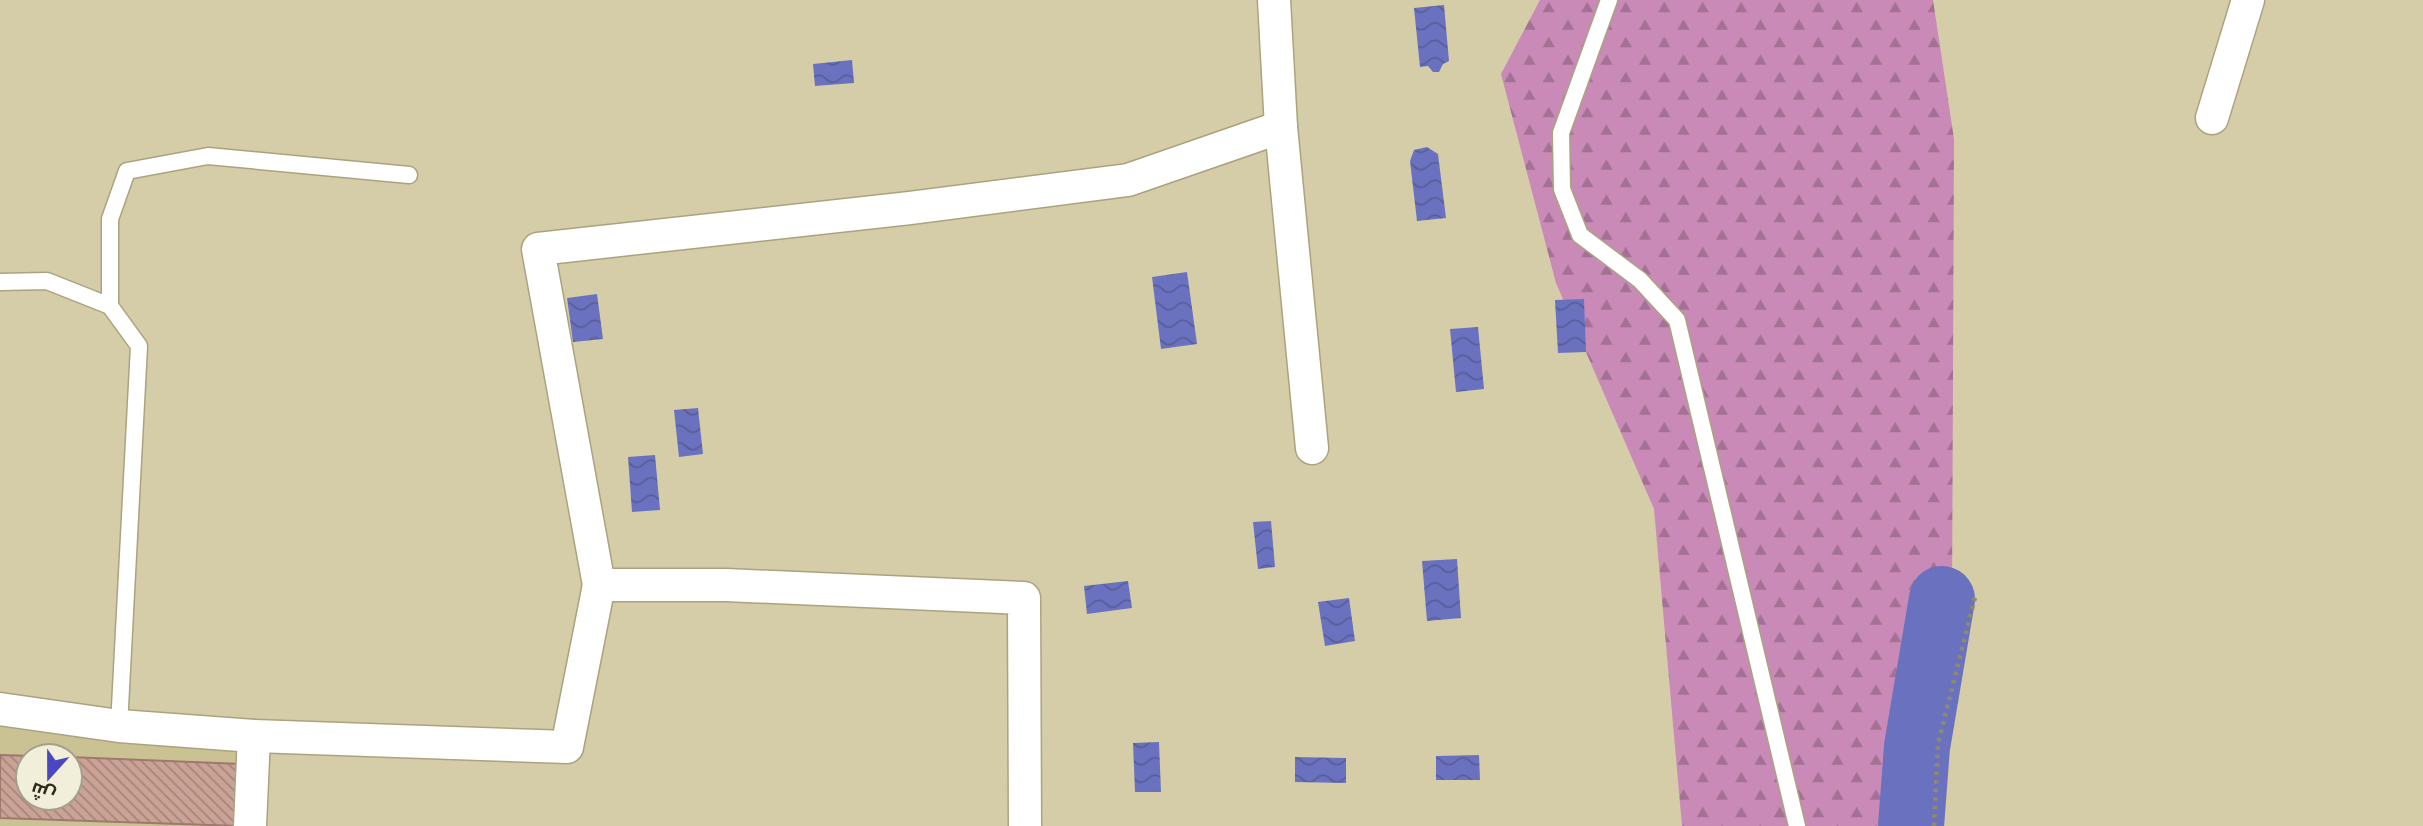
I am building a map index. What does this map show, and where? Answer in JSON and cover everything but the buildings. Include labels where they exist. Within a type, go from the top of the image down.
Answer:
[{"type":"street","points":[[1274,0],[1281,127],[1312,448]]},
{"type":"street","points":[[2212,117],[2248,0]]},
{"type":"street","points":[[0,709],[119,726],[254,736],[567,747],[599,585],[538,249],[910,208],[1128,180],[1281,127]]},
{"type":"street","points":[[599,585],[726,585],[1024,598],[1025,826]]},
{"type":"street","points":[[250,826],[254,736]]},
{"type":"lane","points":[[1609,0],[1561,133],[1562,189],[1580,235],[1640,280],[1677,320],[1797,826]]},
{"type":"lane","points":[[110,306],[110,219],[127,171],[208,156],[409,175]]},
{"type":"lane","points":[[0,282],[47,281],[110,306],[139,346],[119,726]]},
{"type":"path","points":[[1934,826],[1938,744],[1976,593]]},
{"type":"shaded area","points":[[0,708],[254,736],[248,826],[0,826]]},
{"type":"green space","points":[[1540,0],[1933,0],[1954,139],[1952,610],[1922,826],[1682,826],[1654,509],[1556,283],[1501,74]]},
{"type":"water","points":[[1444,5],[1449,61],[1443,64],[1439,72],[1433,72],[1428,66],[1420,67],[1414,8]]},
{"type":"water","points":[[852,60],[854,83],[815,86],[813,64]]},
{"type":"water","points":[[1427,147],[1438,154],[1446,218],[1417,221],[1410,161],[1414,150]]},
{"type":"water","points":[[1187,272],[1197,344],[1161,349],[1152,277]]},
{"type":"water","points":[[597,294],[603,339],[573,342],[567,298]]},
{"type":"water","points":[[1584,299],[1586,352],[1558,353],[1555,300]]},
{"type":"water","points":[[1478,327],[1484,389],[1456,392],[1450,329]]},
{"type":"water","points":[[698,408],[703,454],[679,457],[674,410]]},
{"type":"water","points":[[655,455],[660,510],[632,512],[628,457]]},
{"type":"water","points":[[1271,521],[1275,567],[1258,569],[1253,522]]},
{"type":"water","points":[[1457,559],[1461,618],[1427,621],[1422,561]]},
{"type":"water","points":[[1128,581],[1132,608],[1087,614],[1084,586]]},
{"type":"water","points":[[1349,598],[1355,641],[1325,646],[1318,602]]},
{"type":"water","points":[[1159,742],[1161,792],[1135,792],[1133,743]]},
{"type":"water","points":[[1479,755],[1480,780],[1436,780],[1436,756]]},
{"type":"water","points":[[1295,757],[1346,758],[1346,783],[1295,782]]},
{"type":"waterway","points":[[1911,826],[1917,747],[1942,599]]}]
